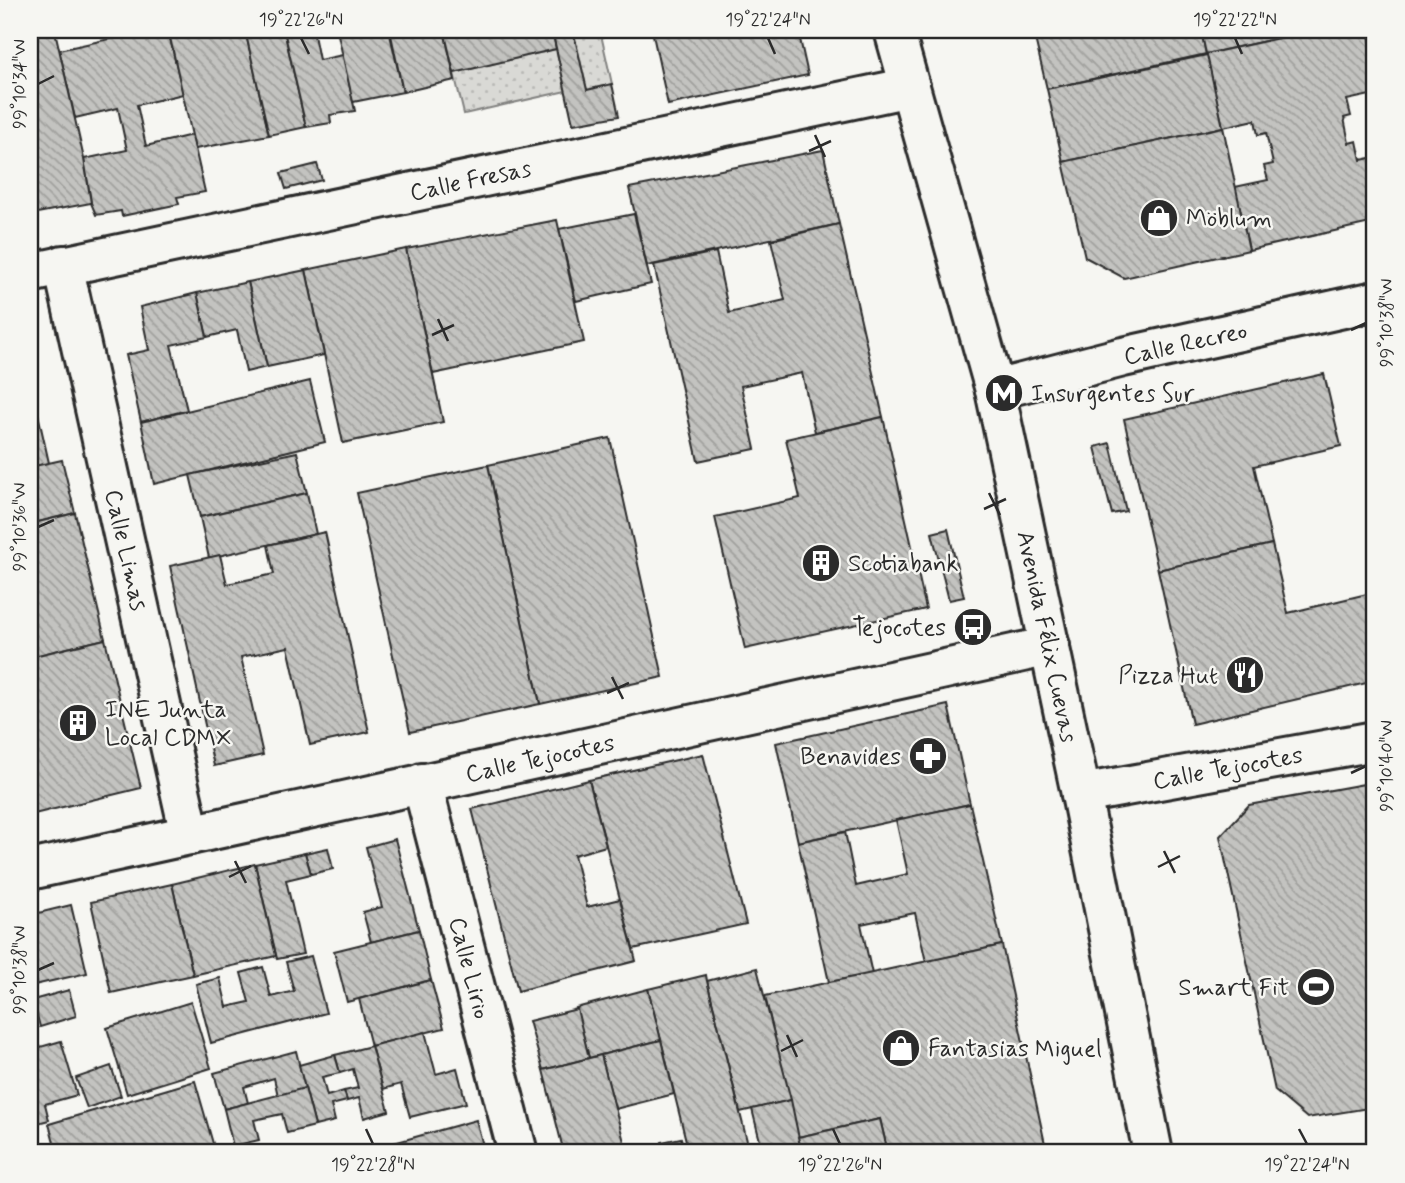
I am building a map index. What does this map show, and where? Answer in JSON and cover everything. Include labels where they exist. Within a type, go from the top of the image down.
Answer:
[{"type":"street","name":"Avenida Félix Cuevas","points":[[894,30],[995,390],[1081,794],[1153,1153]]},
{"type":"street","name":"Calle Fresas","points":[[47,269],[910,86]]},
{"type":"street","name":"Calle Limas","points":[[47,269],[190,835]]},
{"type":"street","name":"Calle Recreo","points":[[995,390],[1123,357],[1375,301]]},
{"type":"street","name":"Calle Tejocotes","points":[[30,870],[1050,646]]},
{"type":"street","name":"Calle Tejocotes","points":[[1081,794],[1375,741]]},
{"type":"street","name":"Calle Lirio","points":[[422,783],[518,1153]]},
{"type":"shaded area","points":[[573,30],[600,30],[612,84],[587,90]]},
{"type":"shaded area","points":[[556,49],[566,91],[464,114],[454,73]]},
{"type":"building","points":[[150,30],[168,30],[183,94],[137,105],[146,146],[192,135],[205,192],[177,197],[179,204],[122,216],[121,211],[96,215],[91,203],[84,159],[127,150],[118,108],[75,118],[59,50]]},
{"type":"building","points":[[184,30],[245,30],[269,135],[195,149],[169,33]]},
{"type":"building","points":[[245,30],[284,30],[306,127],[269,135]]},
{"type":"building","points":[[284,30],[313,30],[319,60],[343,55],[355,111],[330,115],[331,123],[306,127]]},
{"type":"building","points":[[337,30],[389,30],[403,92],[353,102]]},
{"type":"building","points":[[390,30],[444,30],[455,80],[403,92]]},
{"type":"building","points":[[444,30],[552,30],[556,49],[454,73]]},
{"type":"building","points":[[552,30],[573,30],[587,90],[612,84],[619,116],[573,124]]},
{"type":"building","points":[[652,30],[798,30],[808,75],[668,105]]},
{"type":"building","points":[[1033,30],[1201,30],[1206,54],[1047,89]]},
{"type":"building","points":[[1201,30],[1316,30],[1206,54]]},
{"type":"building","points":[[1316,30],[1368,30],[1375,63],[1375,94],[1347,100],[1351,116],[1344,118],[1349,143],[1357,141],[1361,160],[1375,157],[1375,222],[1249,250],[1235,187],[1268,180],[1264,166],[1273,164],[1266,133],[1258,135],[1255,120],[1223,127],[1206,54]]},
{"type":"building","points":[[55,31],[84,159],[91,203],[32,214],[30,218],[30,36]]},
{"type":"building","points":[[1207,55],[1223,127],[1063,162],[1047,89]]},
{"type":"building","name":"Möblum","points":[[1223,127],[1249,250],[1124,278],[1085,257],[1063,162]]},
{"type":"building","points":[[823,150],[839,224],[647,266],[629,188]]},
{"type":"building","points":[[317,164],[322,180],[286,189],[281,173]]},
{"type":"building","points":[[634,214],[651,284],[576,301],[559,229]]},
{"type":"building","points":[[557,220],[584,342],[433,374],[406,249]]},
{"type":"building","points":[[839,224],[883,417],[815,432],[802,373],[741,386],[755,449],[698,461],[654,265],[716,252],[729,313],[785,300],[771,240]]},
{"type":"building","points":[[406,249],[443,422],[343,443],[306,270]]},
{"type":"building","points":[[306,270],[324,355],[267,367],[248,282]]},
{"type":"building","points":[[248,282],[267,367],[246,372],[237,330],[207,337],[197,293]]},
{"type":"building","points":[[197,293],[207,337],[171,345],[187,410],[141,422],[126,355],[149,350],[140,307]]},
{"type":"building","points":[[1324,374],[1341,446],[1254,466],[1272,544],[1158,570],[1124,419]]},
{"type":"building","points":[[310,381],[325,442],[154,484],[141,422]]},
{"type":"building","points":[[34,396],[49,463],[30,467],[30,397]]},
{"type":"building","name":"Scotiabank","points":[[883,417],[926,609],[745,649],[715,517],[800,498],[786,439]]},
{"type":"building","points":[[610,438],[663,677],[540,704],[488,465]]},
{"type":"building","points":[[1110,443],[1126,511],[1112,514],[1095,447]]},
{"type":"building","points":[[297,452],[307,493],[200,517],[190,475]]},
{"type":"building","points":[[62,460],[75,513],[30,524],[30,467]]},
{"type":"building","points":[[488,465],[540,704],[410,732],[357,493]]},
{"type":"building","points":[[307,493],[316,534],[209,558],[200,517]]},
{"type":"building","points":[[75,513],[105,639],[30,657],[30,524]]},
{"type":"building","points":[[948,529],[964,597],[949,600],[932,533]]},
{"type":"building","points":[[325,532],[369,732],[310,745],[288,647],[241,657],[263,755],[214,766],[170,566],[220,555],[227,584],[274,574],[268,545]]},
{"type":"building","points":[[1272,544],[1288,613],[1375,592],[1375,681],[1192,724],[1158,570]]},
{"type":"building","name":"INE Junta Local CDMX","points":[[105,639],[141,788],[30,815],[30,657]]},
{"type":"building","points":[[948,705],[970,804],[798,842],[776,743]]},
{"type":"building","points":[[703,754],[746,924],[633,949],[589,780]]},
{"type":"building","points":[[589,780],[606,846],[574,855],[587,907],[620,899],[636,961],[518,991],[472,809]]},
{"type":"building","points":[[1375,782],[1375,1107],[1307,1118],[1275,1091],[1220,836],[1249,805]]},
{"type":"building","points":[[970,804],[1002,945],[926,962],[915,913],[861,924],[872,974],[829,982],[798,842],[845,832],[856,886],[908,874],[896,820]]},
{"type":"building","points":[[395,839],[419,930],[371,942],[363,912],[382,907],[366,847]]},
{"type":"building","points":[[328,848],[333,869],[311,874],[305,853]]},
{"type":"building","points":[[305,853],[311,874],[286,880],[303,954],[277,959],[255,864]]},
{"type":"building","points":[[255,864],[276,956],[193,975],[172,884]]},
{"type":"building","points":[[172,884],[193,975],[111,993],[91,902]]},
{"type":"building","points":[[71,905],[87,973],[30,986],[30,915]]},
{"type":"building","points":[[419,930],[431,980],[347,1002],[334,951]]},
{"type":"building","name":"Fantasias Miguel","points":[[1002,945],[1047,1153],[888,1153],[880,1119],[798,1137],[765,996]]},
{"type":"building","points":[[311,956],[326,1013],[211,1043],[196,984],[220,978],[227,1007],[249,1002],[241,973],[263,967],[271,997],[294,991],[286,962]]},
{"type":"building","points":[[757,968],[791,1100],[740,1112],[707,981]]},
{"type":"building","points":[[706,975],[750,1153],[689,1153],[648,989]]},
{"type":"building","points":[[431,980],[444,1028],[371,1046],[359,999]]},
{"type":"building","points":[[648,989],[661,1040],[589,1058],[576,1008]]},
{"type":"building","points":[[69,990],[76,1016],[40,1027],[33,1000]]},
{"type":"building","points":[[191,1002],[211,1068],[127,1094],[107,1028]]},
{"type":"building","points":[[577,1009],[589,1058],[543,1070],[529,1021]]},
{"type":"building","points":[[425,1032],[436,1074],[457,1068],[466,1103],[410,1117],[401,1084],[383,1089],[371,1046]]},
{"type":"building","points":[[661,1040],[674,1094],[615,1109],[601,1055]]},
{"type":"building","points":[[61,1041],[77,1095],[45,1104],[49,1120],[30,1125],[30,1050]]},
{"type":"building","points":[[371,1046],[389,1111],[364,1118],[359,1098],[347,1101],[344,1091],[358,1088],[353,1069],[340,1073],[335,1055]]},
{"type":"building","points":[[296,1051],[305,1088],[278,1096],[274,1078],[244,1087],[248,1103],[224,1109],[214,1073]]},
{"type":"building","points":[[335,1055],[340,1073],[322,1077],[327,1096],[344,1091],[347,1101],[331,1105],[335,1121],[315,1126],[299,1065]]},
{"type":"building","points":[[601,1055],[627,1153],[564,1153],[543,1070]]},
{"type":"building","points":[[111,1066],[121,1096],[87,1108],[76,1078]]},
{"type":"building","points":[[195,1081],[214,1147],[196,1153],[57,1153],[49,1124]]},
{"type":"building","points":[[305,1088],[315,1126],[287,1133],[282,1114],[254,1120],[259,1140],[233,1146],[224,1109]]},
{"type":"building","points":[[791,1100],[802,1153],[763,1153],[752,1109]]},
{"type":"building","points":[[880,1119],[888,1153],[802,1153],[798,1137]]},
{"type":"building","points":[[476,1120],[485,1153],[358,1153]]},
{"type":"building","points":[[681,1138],[685,1153],[664,1153],[662,1142]]},
{"type":"building","points":[[650,1146],[652,1153],[629,1151]]},
{"type":"place","name":"Möblum","points":[[1159,218]]},
{"type":"place","name":"Insurgentes Sur","points":[[1004,393]]},
{"type":"place","name":"Scotiabank","points":[[821,563]]},
{"type":"place","name":"Tejocotes","points":[[973,627]]},
{"type":"place","name":"Pizza Hut","points":[[1245,675]]},
{"type":"place","name":"INE Junta Local CDMX","points":[[78,723]]},
{"type":"place","name":"Benavides","points":[[928,756]]},
{"type":"place","name":"Smart Fit","points":[[1316,987]]},
{"type":"place","name":"Fantasias Miguel","points":[[901,1048]]}]
